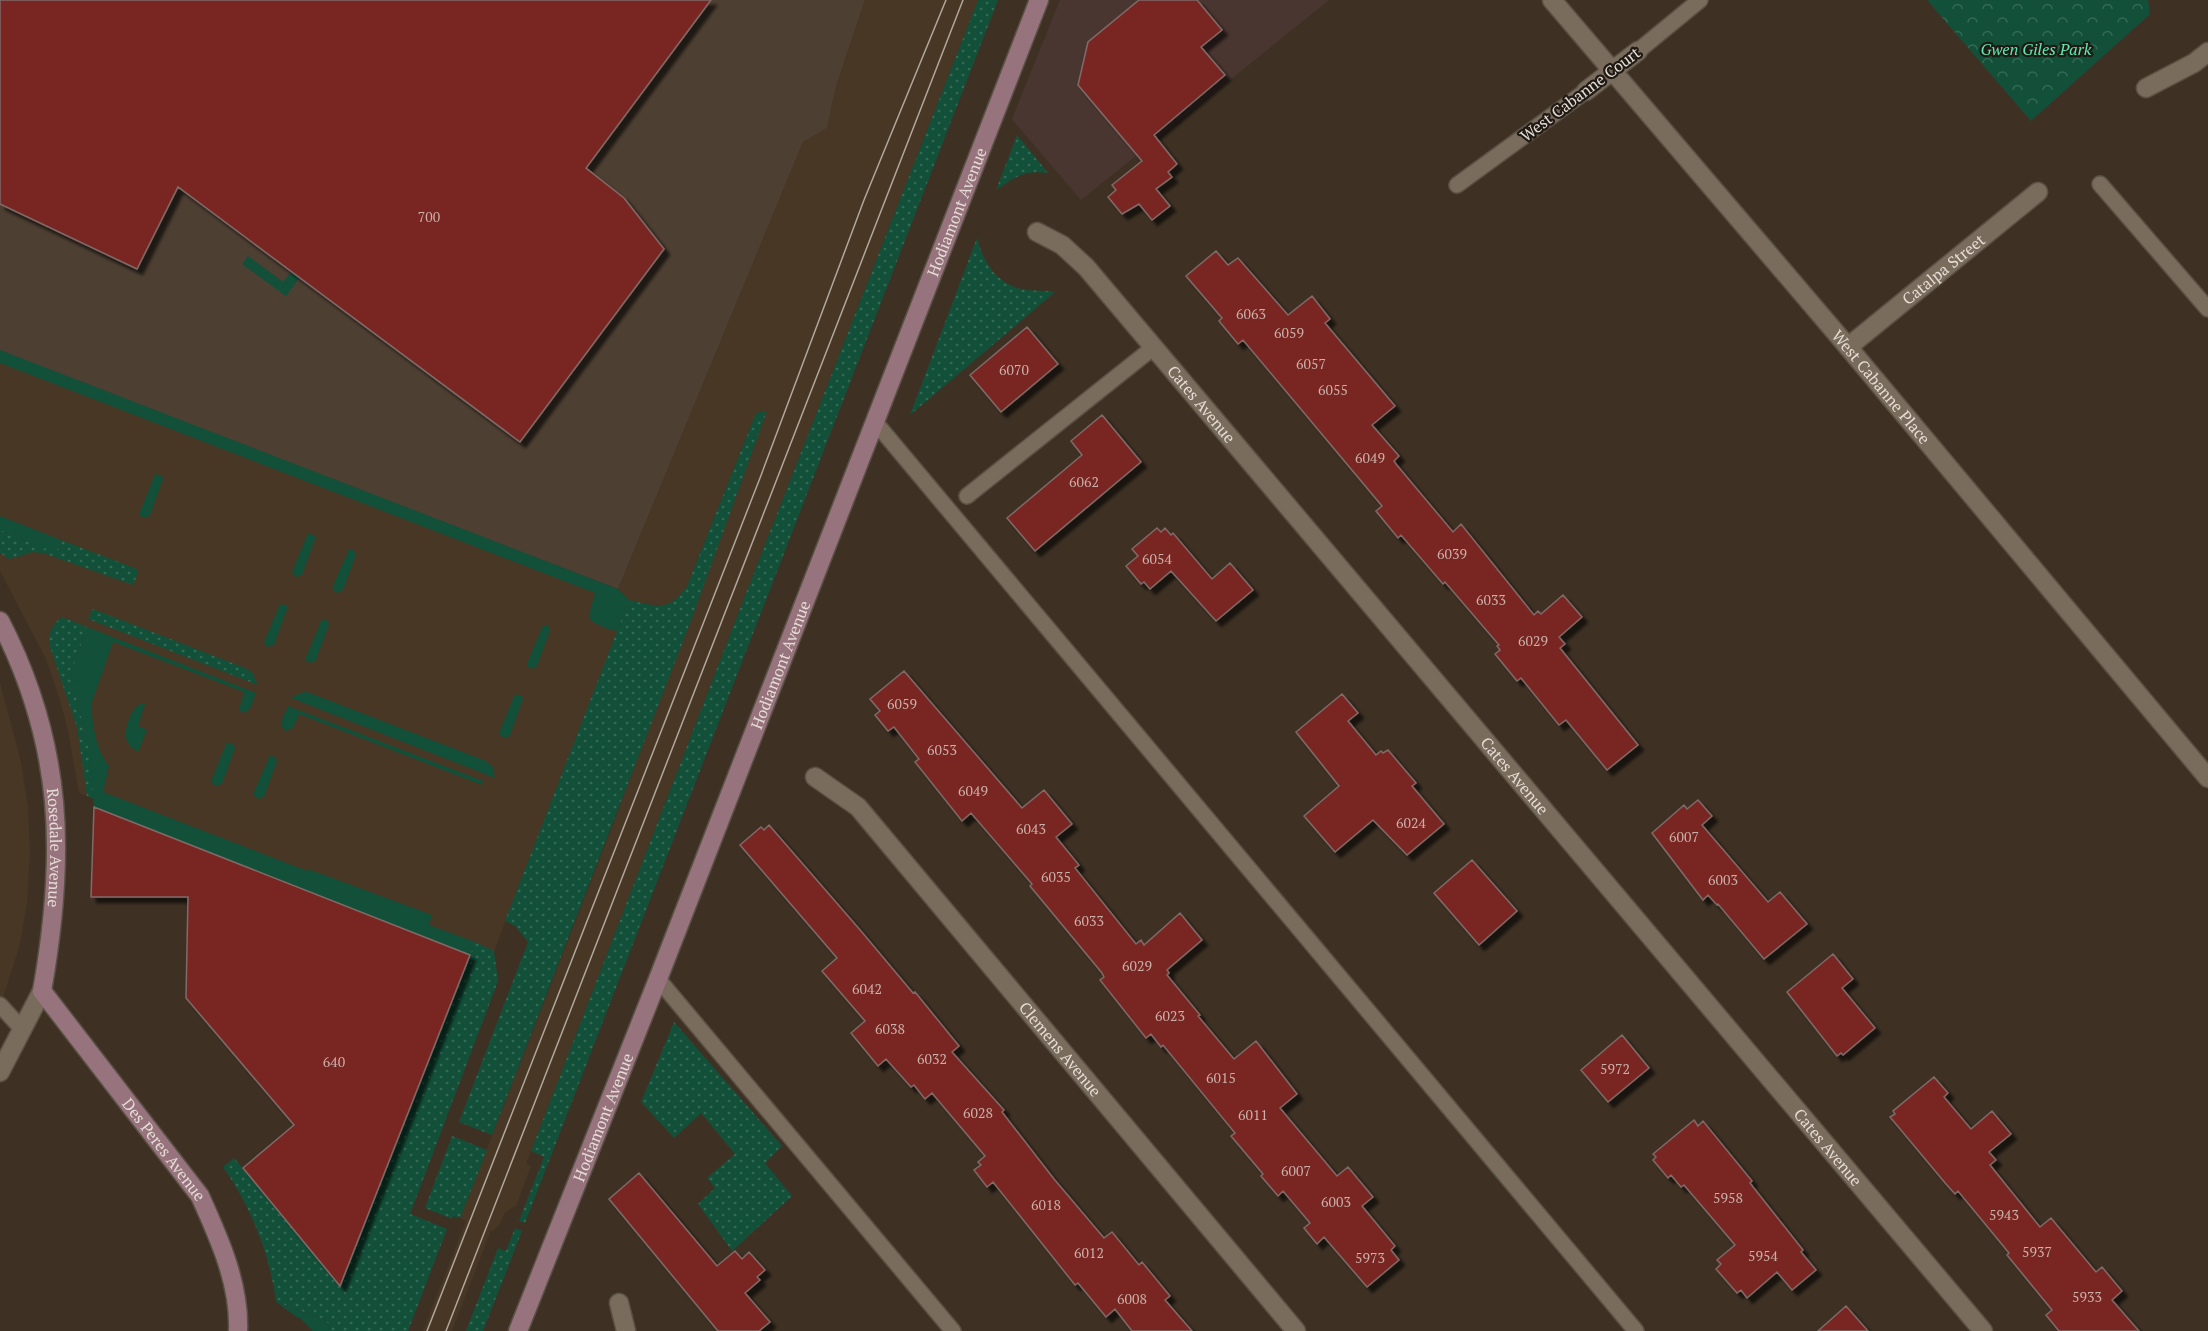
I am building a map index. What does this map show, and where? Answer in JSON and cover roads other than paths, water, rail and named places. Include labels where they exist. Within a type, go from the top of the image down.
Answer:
[{"type":"street","name":"Hodiamont Avenue","points":[[519,1331],[1039,0]]},
{"type":"street","name":"West Cabanne Place","points":[[1552,0],[1848,347],[2208,778]]},
{"type":"street","name":"West Cabanne Court","points":[[1587,91],[1638,51]]},
{"type":"street","points":[[2146,88],[2194,63],[2208,52]]},
{"type":"street","name":"Catalpa Street","points":[[1848,347],[2038,192]]},
{"type":"street","name":"Cates Avenue","points":[[1037,232],[1062,245],[1086,267],[1983,1331]]},
{"type":"street","name":"Rosedale Avenue","points":[[0,621],[29,684],[42,727],[51,771],[57,859],[54,910],[42,991],[0,1072]]},
{"type":"street","name":"Clemens Avenue","points":[[815,777],[858,807],[1296,1331]]},
{"type":"street","name":"Des Peres Avenue","points":[[42,991],[200,1196],[214,1224],[225,1257],[236,1297],[238,1331]]},
{"type":"street","points":[[619,1303],[626,1331]]},
{"type":"lane","name":"West Cabanne Court","points":[[1638,51],[1700,0]]},
{"type":"lane","name":"West Cabanne Court","points":[[1457,185],[1587,91]]},
{"type":"lane","points":[[2100,184],[2208,309]]},
{"type":"lane","points":[[967,496],[1154,347]]},
{"type":"lane","points":[[875,422],[1636,1331]]},
{"type":"lane","points":[[658,979],[953,1331]]},
{"type":"lane","points":[[0,1005],[23,1030]]},
{"type":"tram line","points":[[427,1331],[760,478],[864,200],[946,0]]},
{"type":"tram line","points":[[446,1331],[963,0]]},
{"type":"park label","name":"Gwen Giles Park","points":[[2036,49]]}]
